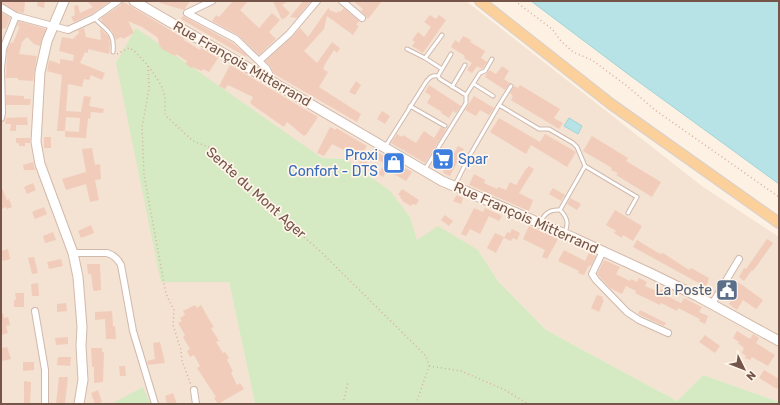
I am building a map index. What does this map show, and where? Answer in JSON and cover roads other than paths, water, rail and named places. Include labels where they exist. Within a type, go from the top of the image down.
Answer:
[{"type":"main road","points":[[480,1],[611,104],[779,223]]},
{"type":"street","points":[[64,1],[47,41],[40,72],[36,142],[40,164],[73,253],[78,277],[82,327],[81,346],[83,380],[79,404]]},
{"type":"street","points":[[1,7],[16,16],[68,30],[94,18],[118,1]]},
{"type":"street","name":"Rue François Mitterrand","points":[[134,1],[424,171],[455,187],[603,251],[712,304],[779,341]]},
{"type":"street","points":[[212,1],[187,12],[236,39],[270,75],[272,82]]},
{"type":"street","points":[[258,61],[288,34],[317,1]]},
{"type":"street","points":[[345,2],[362,18]]},
{"type":"street","points":[[1,118],[1,70],[3,49],[16,16]]},
{"type":"street","points":[[603,251],[592,274],[596,280],[627,312],[668,333]]},
{"type":"street","points":[[73,253],[107,253],[111,254],[121,265],[133,331],[155,404]]},
{"type":"street","points":[[712,304],[739,259]]},
{"type":"street","points":[[36,311],[45,370],[45,404]]},
{"type":"street","points":[[194,390],[196,404]]},
{"type":"lane","points":[[94,18],[113,36],[113,52]]},
{"type":"lane","points":[[425,58],[442,35]]},
{"type":"lane","points":[[407,49],[442,69]]},
{"type":"lane","points":[[438,76],[452,54]]},
{"type":"lane","points":[[424,171],[466,104],[466,96],[480,73],[484,71],[492,59]]},
{"type":"lane","points":[[452,87],[465,65]]},
{"type":"lane","points":[[384,148],[430,77],[434,75],[438,76],[440,79],[466,96]]},
{"type":"lane","points":[[474,84],[493,96]]},
{"type":"lane","points":[[455,187],[470,155],[511,86]]},
{"type":"lane","points":[[499,104],[538,129],[549,129],[573,143],[577,147],[585,166],[637,197],[628,213]]},
{"type":"lane","points":[[410,106],[445,126]]},
{"type":"lane","points":[[560,210],[585,166]]},
{"type":"lane","points":[[539,223],[546,213],[560,210]]},
{"type":"lane","points":[[560,210],[567,220],[567,226],[564,234]]},
{"type":"water","points":[[531,1],[779,1],[779,184],[628,74]]},
{"type":"water","points":[[569,118],[582,126],[578,134],[564,126]]},
{"type":"place","name":"Spar","points":[[443,159]]},
{"type":"place","name":"Proxi Confort - DTS","points":[[394,163]]},
{"type":"place","name":"La Poste","points":[[727,290]]}]
